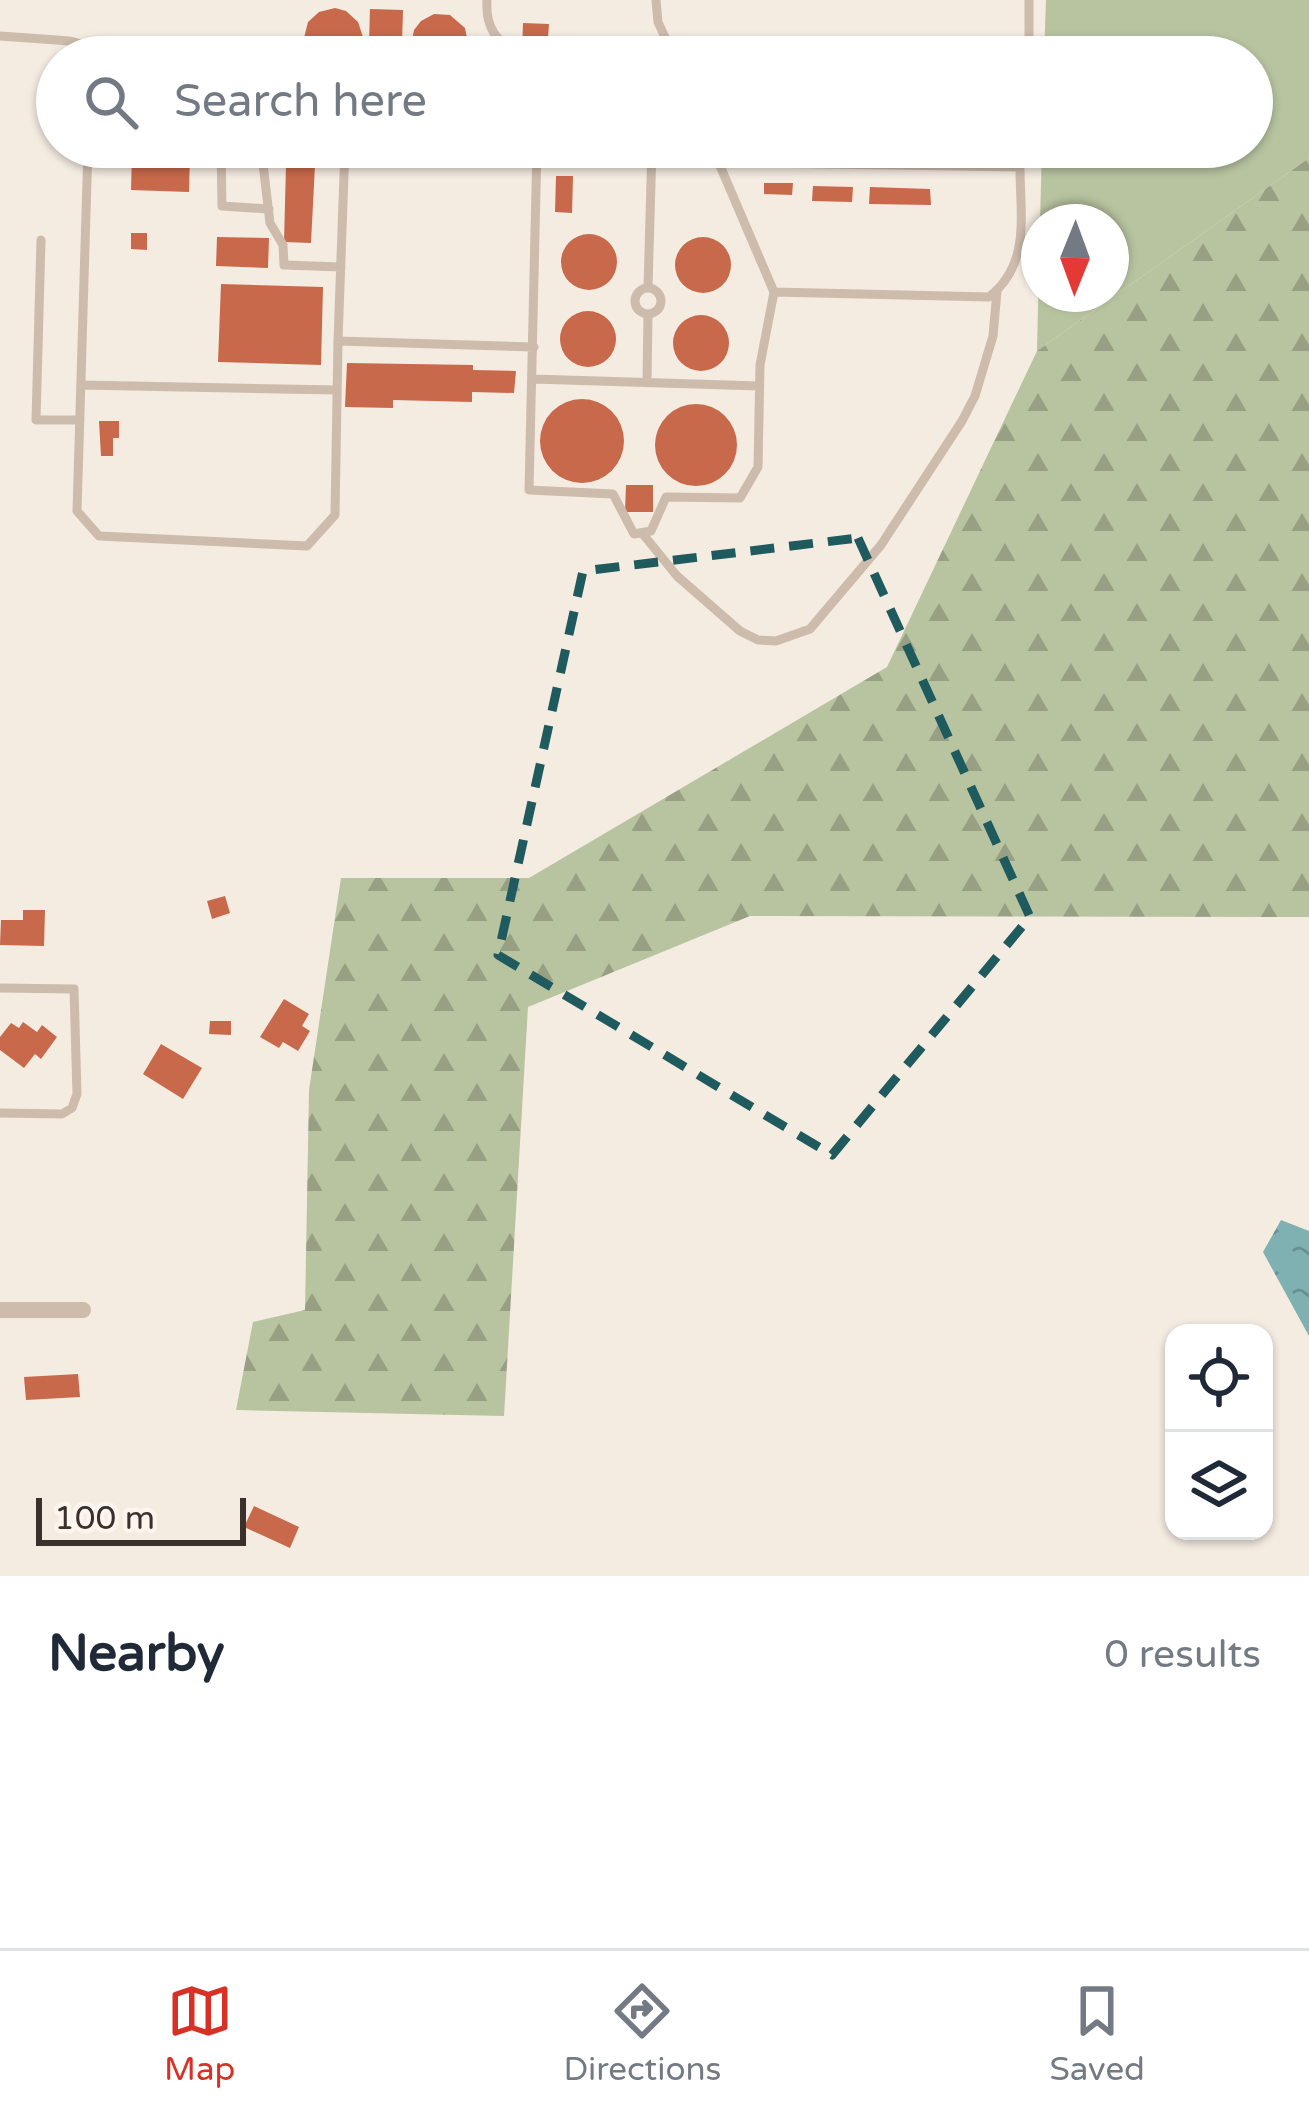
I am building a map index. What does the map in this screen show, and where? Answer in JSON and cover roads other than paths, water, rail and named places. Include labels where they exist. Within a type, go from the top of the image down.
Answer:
[{"type":"street","points":[[0,1310],[83,1310]]},
{"type":"lane","points":[[487,0],[486,20],[495,36]]},
{"type":"lane","points":[[656,0],[664,36]]},
{"type":"lane","points":[[1029,0],[1029,36]]},
{"type":"lane","points":[[0,36],[36,38]]},
{"type":"lane","points":[[87,168],[77,511],[99,536],[307,546],[335,515],[344,168]]},
{"type":"lane","points":[[221,168],[221,206],[269,209]]},
{"type":"lane","points":[[265,168],[270,223],[283,245],[284,265],[341,267]]},
{"type":"lane","points":[[537,168],[529,490],[614,494],[634,534],[651,531],[666,497],[740,498],[758,467],[759,386],[774,292],[721,168]]},
{"type":"lane","points":[[647,288],[651,168]]},
{"type":"lane","points":[[774,292],[988,297],[1019,260],[1020,168]]},
{"type":"lane","points":[[41,240],[36,420],[80,420]]},
{"type":"lane","points":[[647,288],[657,292],[660,301],[657,310],[648,314],[638,310],[635,301],[638,292],[647,288]]},
{"type":"lane","points":[[642,532],[677,576],[740,631],[758,640],[776,641],[810,629],[880,545],[962,422],[993,336],[997,291]]},
{"type":"lane","points":[[647,382],[648,314]]},
{"type":"lane","points":[[338,341],[534,347]]},
{"type":"lane","points":[[533,379],[759,386]]},
{"type":"lane","points":[[81,385],[338,390]]},
{"type":"lane","points":[[0,988],[74,989],[77,1094],[72,1108],[62,1114],[0,1113]]},
{"type":"water","points":[[1281,1220],[1309,1231],[1309,1336],[1263,1252]]}]
